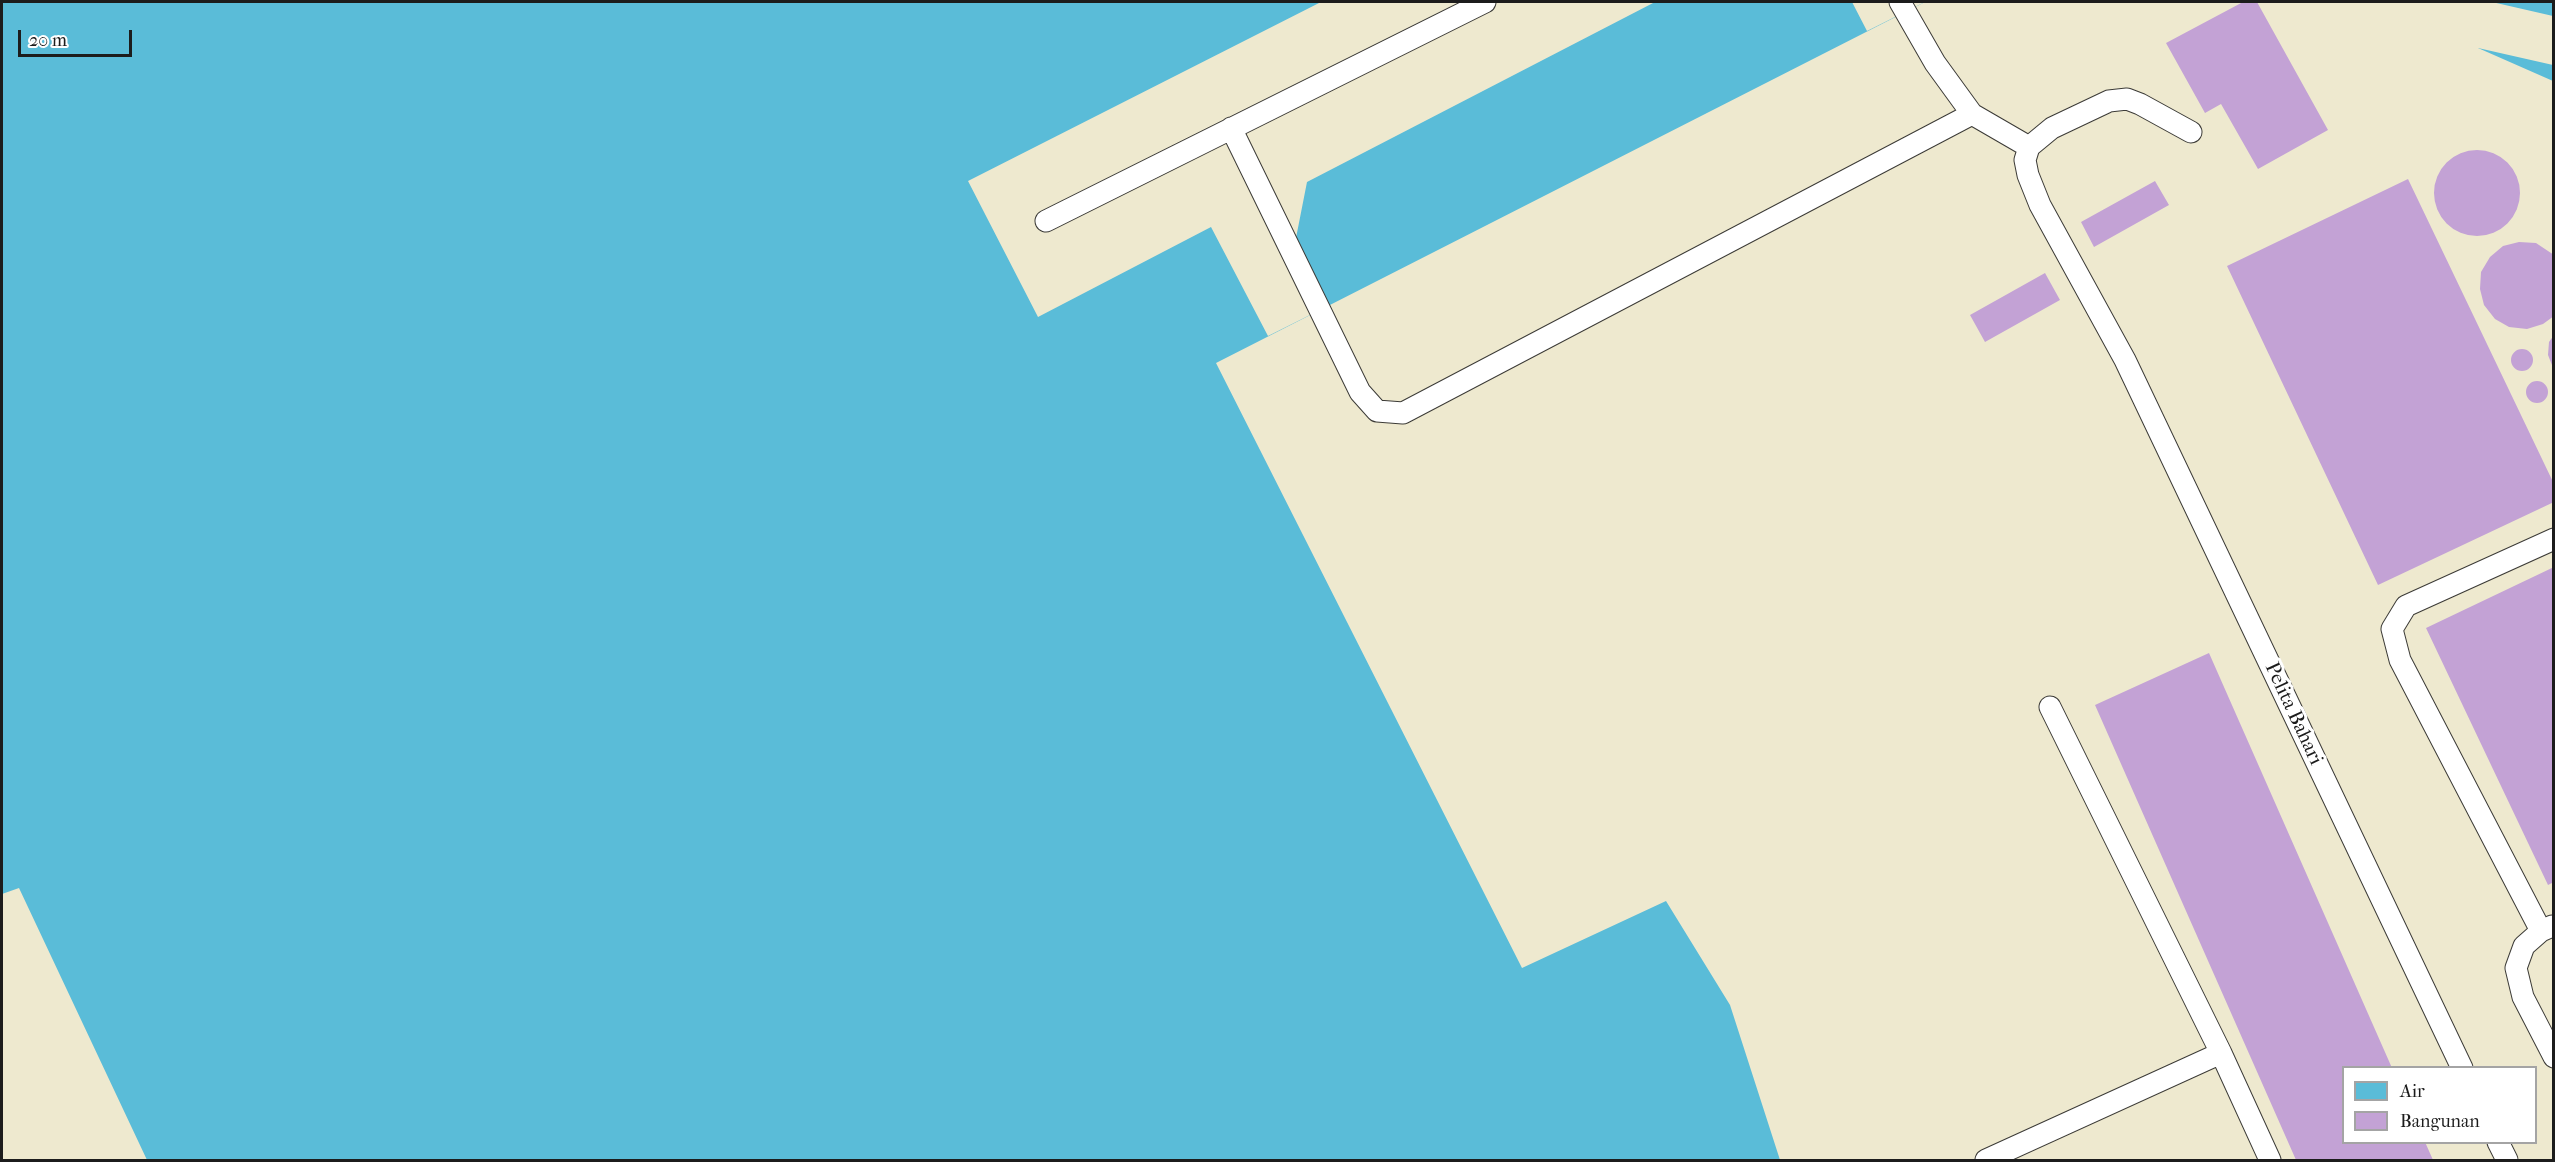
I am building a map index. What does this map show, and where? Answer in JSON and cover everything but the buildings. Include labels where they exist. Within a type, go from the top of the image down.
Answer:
[{"type":"lane","points":[[1046,221],[1485,2]]},
{"type":"lane","points":[[1900,2],[1935,63],[1972,114],[2029,147],[2052,128],[2081,112],[2109,101],[2127,99],[2163,114],[2191,132]]},
{"type":"lane","points":[[1232,128],[1360,392],[1377,411],[1403,413],[1972,114]]},
{"type":"lane","name":"Pelita Bahari","points":[[2029,147],[2025,160],[2040,205],[2125,360],[2461,1066]]},
{"type":"lane","points":[[2553,539],[2406,606],[2392,629],[2400,660],[2547,928],[2524,946],[2516,968],[2523,997],[2553,1057]]},
{"type":"lane","points":[[2050,707],[2221,1053],[2270,1161]]},
{"type":"lane","points":[[1986,1161],[2221,1053]]},
{"type":"lane","points":[[2498,1144],[2507,1161]]},
{"type":"water","points":[[2,2],[1925,2],[1216,363],[1522,968],[1666,901],[1730,1005],[1780,1160],[147,1160],[19,888],[2,894]]},
{"type":"water","points":[[2478,2],[2553,2],[2553,81],[2478,48]]},
{"type":"pier","points":[[1321,2],[1655,2],[1307,182],[1295,243],[1328,306],[1268,336],[1211,227],[1038,317],[968,181]]},
{"type":"pier","points":[[1852,2],[1925,2],[1867,31]]},
{"type":"pier","points":[[2478,2],[2492,2],[2553,16],[2553,65],[2478,48]]}]
